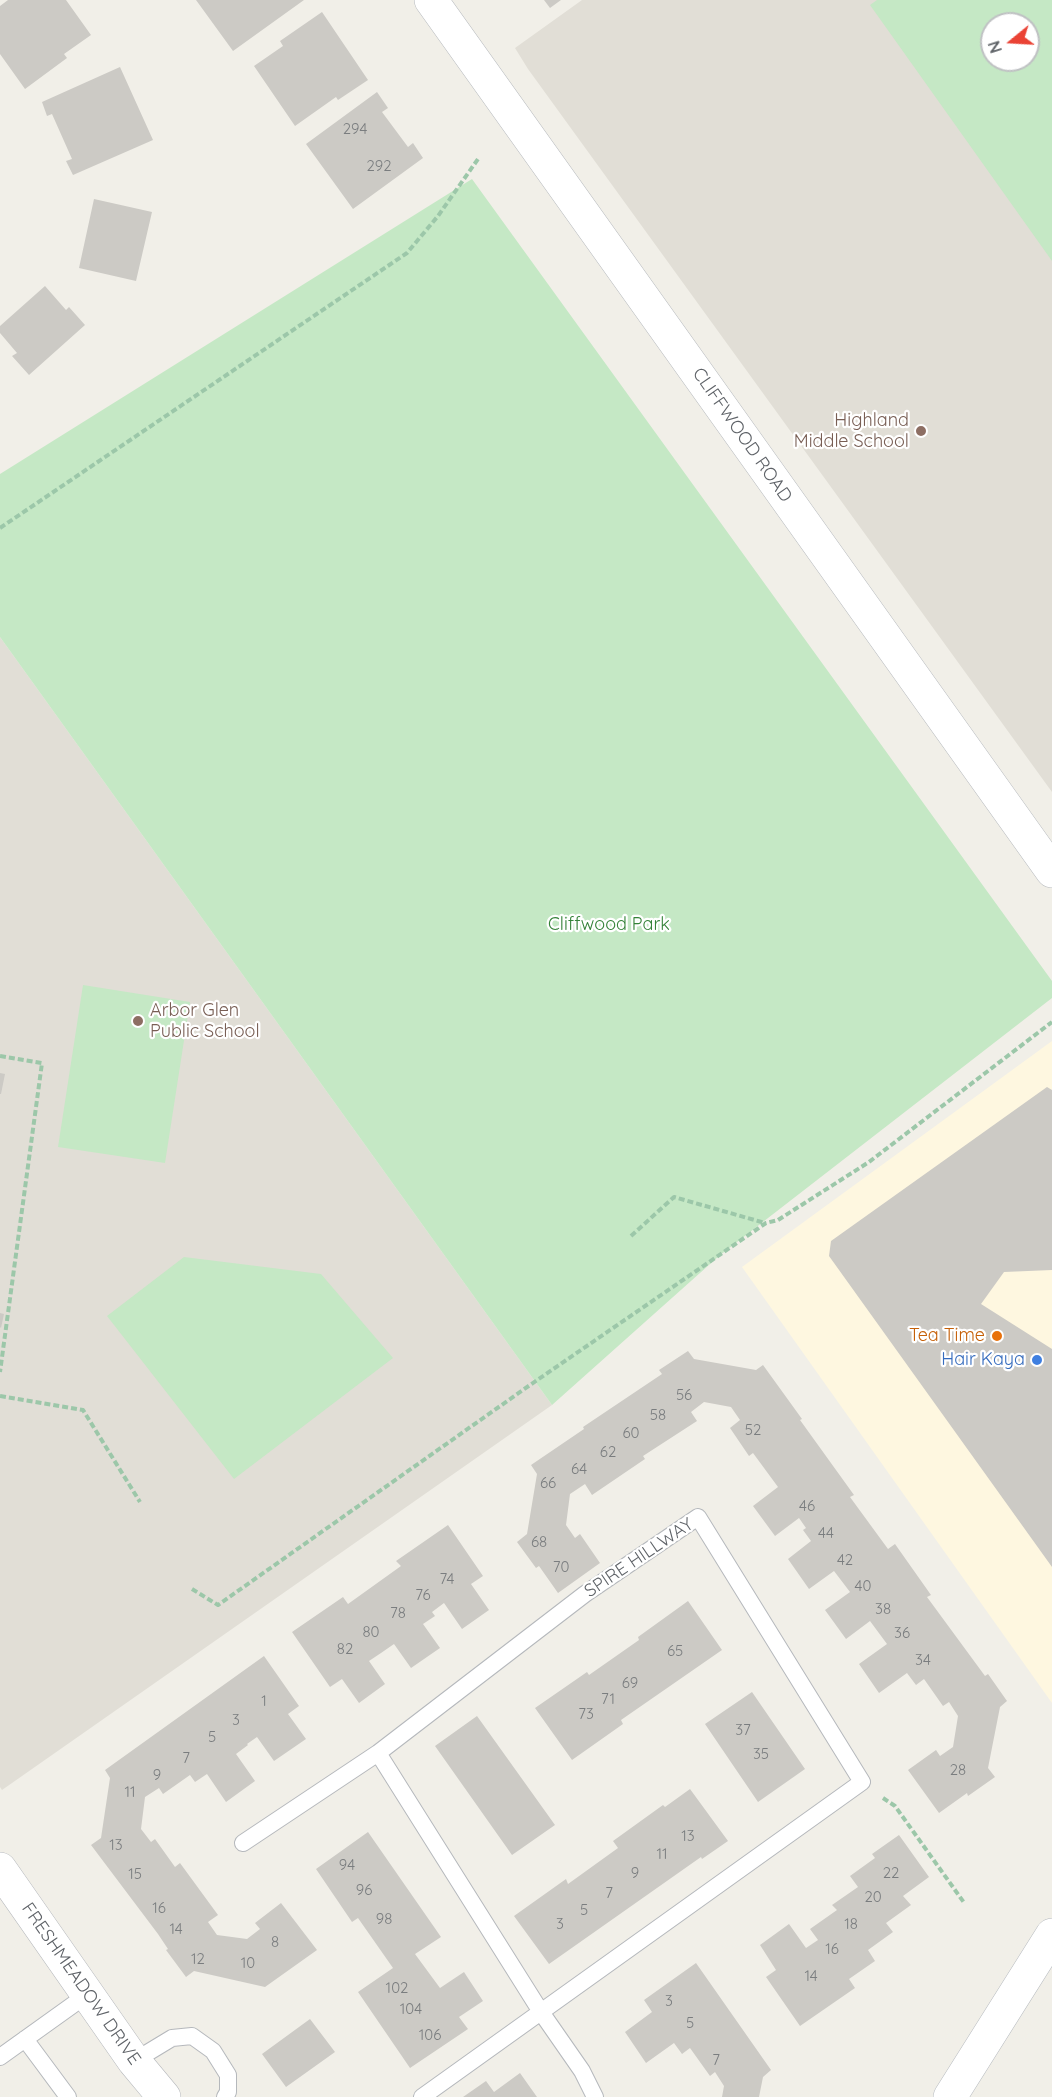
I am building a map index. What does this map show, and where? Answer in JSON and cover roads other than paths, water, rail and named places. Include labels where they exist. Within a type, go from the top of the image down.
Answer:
[{"type":"street","name":"CLIFFWOOD ROAD","points":[[431,0],[1052,871]]},
{"type":"street","name":"FRESHMEADOW DRIVE","points":[[0,1869],[160,2096]]},
{"type":"street","points":[[950,2097],[1052,1935]]},
{"type":"lane","name":"SPIRE HILLWAY","points":[[378,1754],[585,1594],[698,1517],[862,1782],[541,2012]]},
{"type":"lane","points":[[243,1843],[378,1754],[541,2012],[582,2071],[595,2097]]},
{"type":"lane","points":[[0,2057],[88,1994]]},
{"type":"lane","points":[[422,2097],[541,2012]]},
{"type":"lane","points":[[134,2061],[172,2038],[192,2036],[213,2051],[228,2075],[228,2092],[225,2097]]},
{"type":"lane","points":[[25,2039],[68,2097]]},
{"type":"place","name":"Highland Middle School","points":[[921,431]]},
{"type":"place","name":"Arbor Glen Public School","points":[[138,1021]]},
{"type":"place","name":"Tea Time","points":[[997,1336]]},
{"type":"place","name":"Hair Kaya","points":[[1037,1360]]},
{"type":"park label","name":"Cliffwood Park","points":[[609,925]]}]
